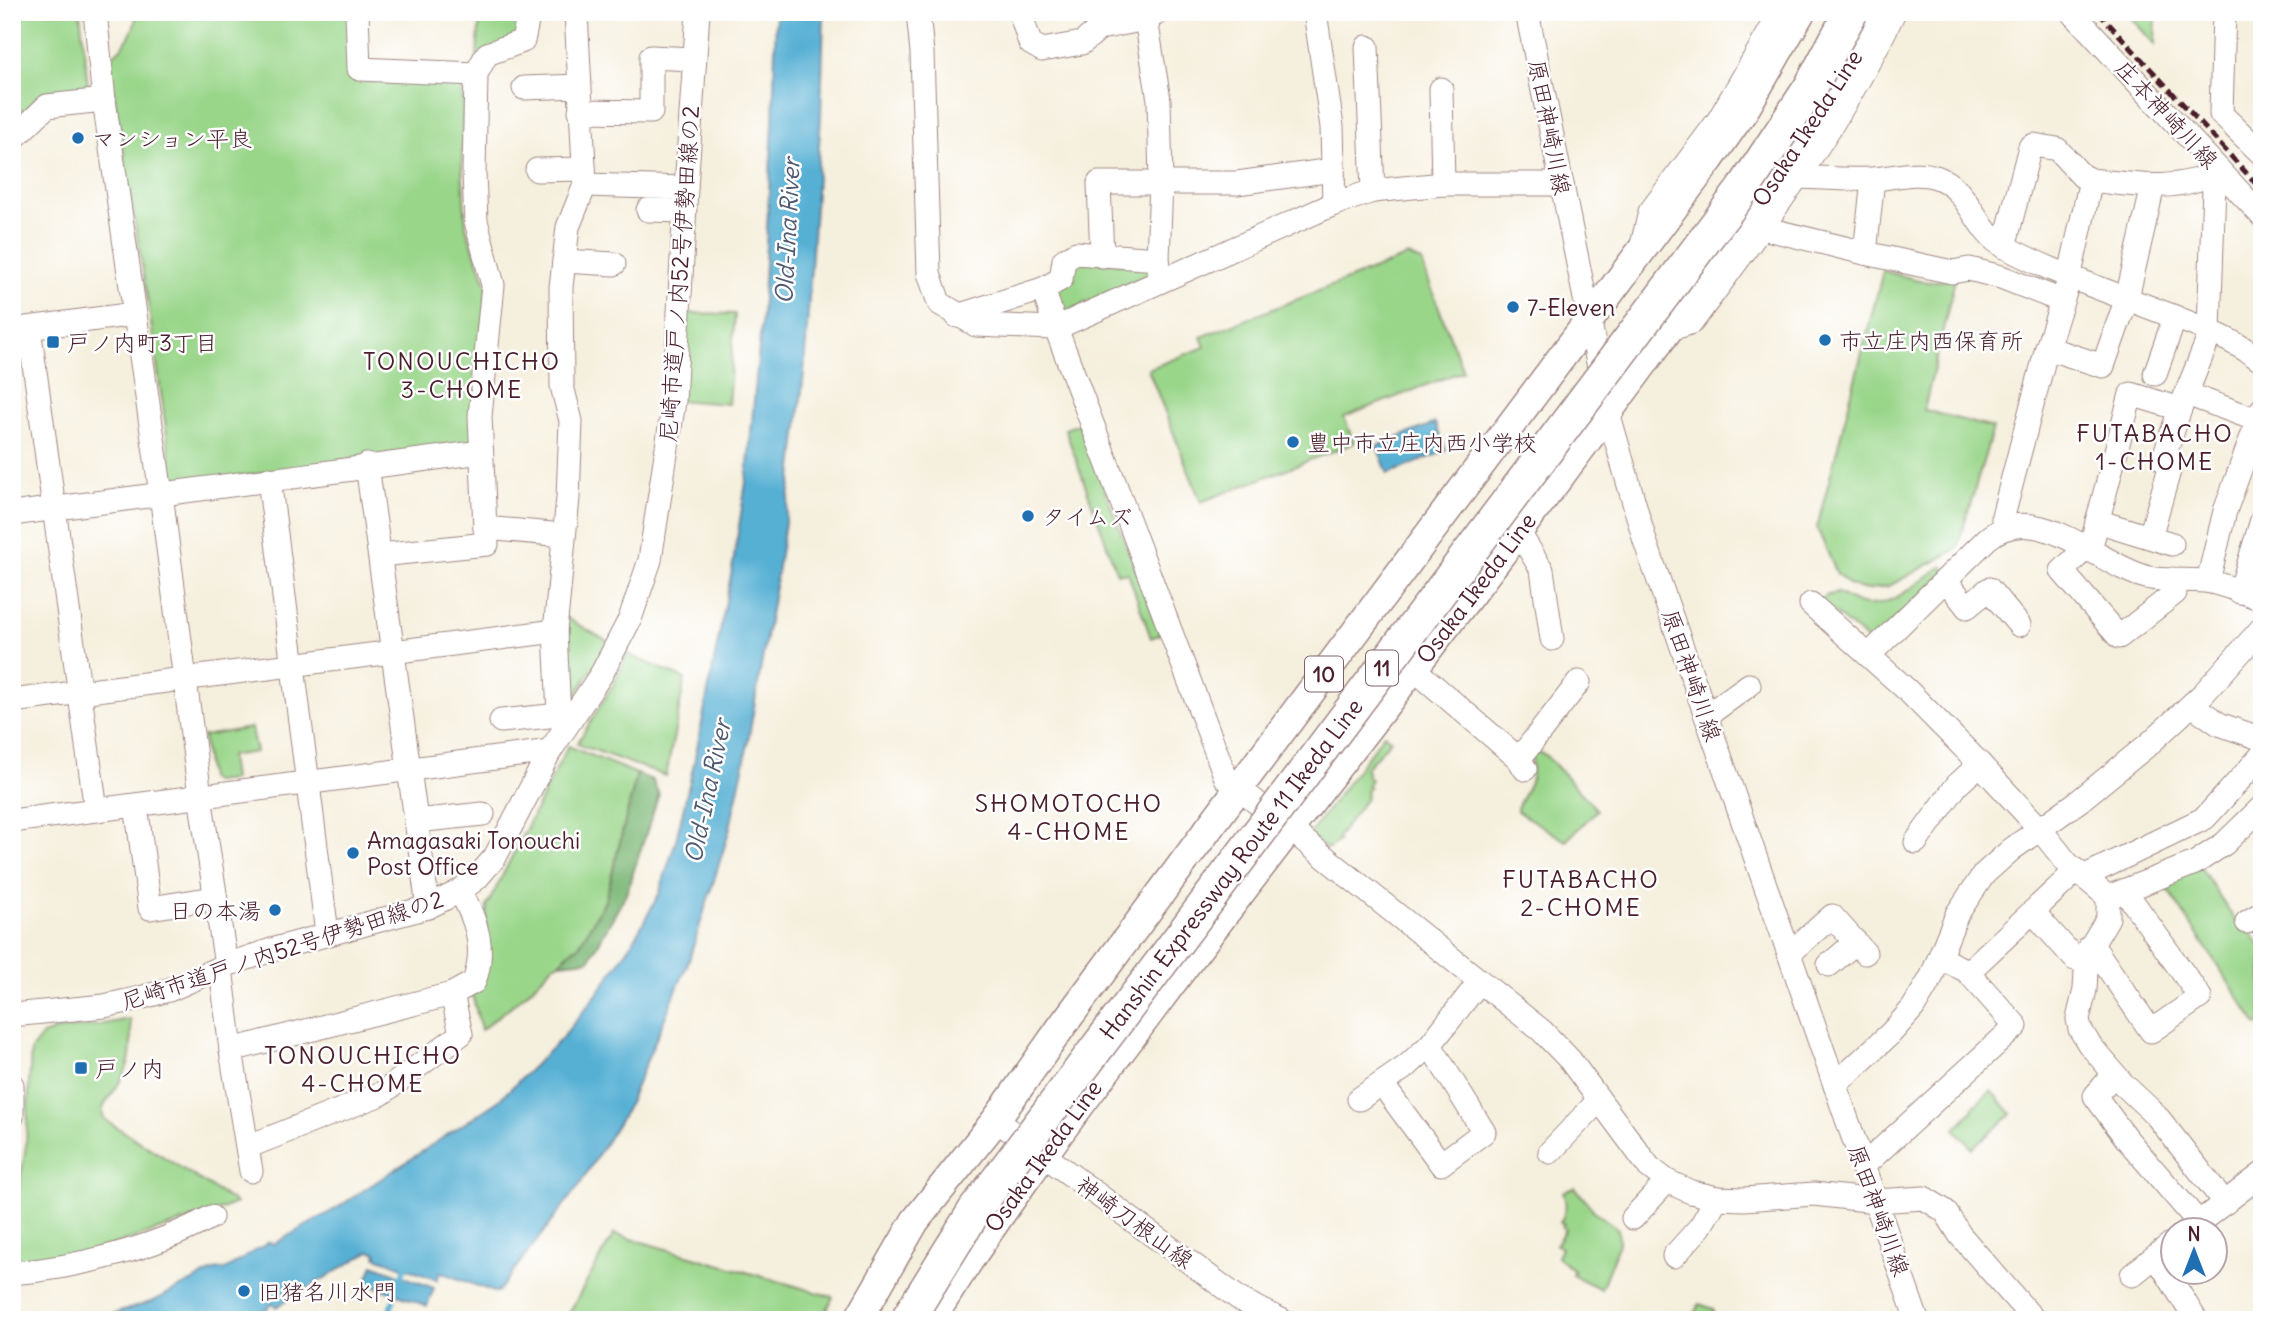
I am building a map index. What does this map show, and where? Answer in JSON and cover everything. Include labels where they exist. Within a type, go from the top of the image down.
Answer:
[{"type":"highway","name":"Hanshin Expressway Route 11 Ikeda Line","points":[[884,1320],[928,1244],[981,1167],[1727,174],[1791,77],[1827,12]]},
{"type":"highway","name":"Hanshin Expressway Route 11 Ikeda Line","points":[[906,1320],[975,1210],[1746,185],[1810,88],[1852,12]]},
{"type":"main road","name":"Osaka Ikeda Line","points":[[931,1320],[972,1253],[1043,1154],[1608,412],[1792,160],[1852,62],[1877,12]]},
{"type":"main road","name":"10","points":[[858,1320],[915,1221],[996,1119],[1070,1015],[1639,255],[1745,109],[1791,18]]},
{"type":"street","points":[[95,12],[104,100],[161,494],[224,966],[231,1050],[251,1171]]},
{"type":"street","points":[[356,12],[359,69],[476,74]]},
{"type":"street","points":[[380,555],[487,544],[480,415],[493,285],[476,222],[476,74],[487,54],[523,41],[529,12]]},
{"type":"street","points":[[501,721],[564,719],[555,631],[568,498],[571,421],[562,386],[561,287],[568,227],[584,177],[576,12]]},
{"type":"street","name":"尼崎市道戸ノ内52号伊勢田線の2","points":[[12,1015],[120,1003],[169,990],[224,966],[327,933],[428,907],[460,891],[477,878],[495,857],[564,719],[602,673],[630,619],[650,560],[674,401],[698,12]]},
{"type":"street","points":[[918,12],[922,53],[929,273],[939,303],[976,325],[1056,328],[1160,269],[1373,191],[1443,184],[1562,184]]},
{"type":"street","points":[[1020,12],[1030,43],[1042,50],[1082,43],[1100,28],[1153,16],[1159,100],[1160,269]]},
{"type":"street","points":[[1315,12],[1332,127],[1334,204]]},
{"type":"street","name":"原田神崎川線","points":[[1527,12],[1608,412],[1645,541],[1917,1320]]},
{"type":"street","points":[[1667,331],[1692,321],[1763,228],[1842,109],[1894,12]]},
{"type":"street","name":"庄本神崎川線","points":[[2072,12],[2262,216]]},
{"type":"street","points":[[2224,12],[2221,114],[2262,153]]},
{"type":"street","points":[[1367,47],[1373,191]]},
{"type":"street","points":[[651,112],[652,57],[693,59]]},
{"type":"street","points":[[524,88],[579,86]]},
{"type":"street","points":[[1441,89],[1443,184]]},
{"type":"street","points":[[12,140],[47,106],[104,100]]},
{"type":"street","points":[[580,111],[690,112]]},
{"type":"street","points":[[1952,272],[1997,242],[2030,147],[2034,145],[2057,149],[2082,176],[2091,180],[2153,186],[2197,180],[2219,170]]},
{"type":"street","points":[[537,170],[584,177],[685,200]]},
{"type":"street","points":[[1102,256],[1099,183],[1237,183],[1334,170]]},
{"type":"street","points":[[2097,521],[2161,541],[2171,464],[2162,460],[2210,331],[2214,186],[2219,170]]},
{"type":"street","points":[[1798,177],[1873,178],[1920,174],[1943,179],[1963,195],[1997,242],[2069,276],[2210,331],[2232,341],[2262,361]]},
{"type":"street","points":[[1865,253],[1873,178]]},
{"type":"street","points":[[2003,529],[2003,516],[2047,348],[2069,276],[2091,180]]},
{"type":"street","points":[[2047,348],[2103,366],[2127,298],[2153,186]]},
{"type":"street","points":[[648,210],[685,200]]},
{"type":"street","points":[[1763,228],[1952,272],[1969,269],[2001,277],[2062,301]]},
{"type":"street","points":[[957,316],[1043,289],[1061,279],[1064,260],[1076,253],[1160,269]]},
{"type":"street","points":[[564,261],[614,264]]},
{"type":"street","points":[[1043,289],[1226,778],[1542,1031],[1570,1060],[1649,1167],[1667,1181],[1691,1192],[1717,1198],[1744,1199],[1814,1194],[1876,1201],[1924,1198],[1945,1211],[1960,1235],[2035,1320]]},
{"type":"street","points":[[96,810],[54,508],[21,329],[135,314]]},
{"type":"street","points":[[2155,374],[2175,317]]},
{"type":"street","points":[[2173,579],[2175,593],[2119,637],[2062,571],[2092,541],[2131,394],[2259,415],[2225,511],[2208,581]]},
{"type":"street","points":[[12,514],[481,452]]},
{"type":"street","points":[[368,465],[428,907]]},
{"type":"street","points":[[269,479],[327,933]]},
{"type":"street","points":[[1870,655],[1992,535],[2003,529],[2018,525],[2040,527],[2146,577],[2208,581],[2251,596],[2262,520]]},
{"type":"street","points":[[485,528],[564,535]]},
{"type":"street","points":[[1518,531],[1542,570],[1552,639]]},
{"type":"street","points":[[1945,580],[1967,607],[1989,589],[2019,625]]},
{"type":"street","points":[[1811,604],[1870,655],[1980,764],[2080,874],[2116,894],[2200,997],[2151,1031],[2097,952],[2082,953]]},
{"type":"street","points":[[1835,1084],[1906,1017],[1926,989],[1957,914],[1984,874],[2002,857],[2117,771],[2192,705],[2262,628]]},
{"type":"street","points":[[12,701],[555,631]]},
{"type":"street","points":[[1414,669],[1522,764],[1579,682]]},
{"type":"street","points":[[1706,716],[1749,685]]},
{"type":"street","points":[[2192,705],[2219,723],[2262,739]]},
{"type":"street","points":[[12,821],[550,751]]},
{"type":"street","points":[[1968,972],[2033,912],[2080,874],[2204,818],[2262,755]]},
{"type":"street","points":[[1916,842],[1957,785],[1980,764]]},
{"type":"street","points":[[135,805],[150,908],[215,898]]},
{"type":"street","points":[[416,821],[483,814]]},
{"type":"street","points":[[2116,894],[2195,863],[2258,820]]},
{"type":"street","points":[[231,1050],[452,994],[474,982],[481,964],[478,928],[460,891]]},
{"type":"street","points":[[2082,953],[2108,918],[2116,894]]},
{"type":"street","points":[[2033,912],[2086,957],[2085,990],[2078,1020],[2089,1044],[2114,1074],[2157,1115],[2225,1203]]},
{"type":"street","points":[[1789,954],[1832,916],[1860,948],[1829,965]]},
{"type":"street","points":[[1862,1167],[2016,1026],[1968,972],[1940,958]]},
{"type":"street","points":[[1359,1099],[1407,1066],[1430,1045],[1480,981]]},
{"type":"street","points":[[247,1147],[381,1094],[461,1034],[452,994]]},
{"type":"street","points":[[1382,1084],[1441,1164],[1484,1132],[1430,1045]]},
{"type":"street","points":[[2114,1074],[2095,1096],[2186,1216]]},
{"type":"street","points":[[12,1085],[12,1117]]},
{"type":"street","points":[[1550,1152],[1599,1100]]},
{"type":"street","name":"神崎刀根山線","points":[[996,1119],[1241,1300],[1281,1320]]},
{"type":"street","points":[[2207,1216],[2262,1174]]},
{"type":"street","points":[[1633,1218],[1667,1181]]},
{"type":"street","points":[[1674,1256],[1700,1227],[1717,1198]]},
{"type":"street","points":[[12,1273],[37,1271],[151,1244],[211,1217]]},
{"type":"street","points":[[2132,1275],[2158,1255]]},
{"type":"street","points":[[2180,1286],[2196,1320]]},
{"type":"street","name":"神崎刀根山線","points":[[1241,1300],[1258,1320]]},
{"type":"green space","points":[[27,12],[80,12],[88,86],[45,92],[12,121],[12,35]]},
{"type":"green space","points":[[137,12],[351,12],[354,75],[463,79],[462,166],[466,227],[487,286],[473,442],[181,485],[173,478],[149,309],[108,59],[128,39]]},
{"type":"green space","points":[[480,12],[524,12],[519,39],[477,58]]},
{"type":"green space","points":[[2126,12],[2156,12],[2155,45]]},
{"type":"green space","points":[[1408,256],[1421,261],[1463,371],[1344,417],[1354,443],[1201,502],[1148,369],[1205,347],[1201,337]]},
{"type":"green space","points":[[1070,261],[1152,265],[1152,273],[1063,313],[1058,310],[1054,288]]},
{"type":"green space","points":[[1883,271],[1927,282],[1955,279],[1924,410],[1993,428],[1957,549],[1889,586],[1866,590],[1850,585],[1837,574],[1817,528]]},
{"type":"green space","points":[[684,313],[735,314],[728,404],[677,400]]},
{"type":"green space","points":[[1079,424],[1161,634],[1151,638],[1128,573],[1117,573],[1065,429]]},
{"type":"green space","points":[[1942,566],[1946,571],[1871,643],[1821,602],[1825,596],[1838,593],[1861,604],[1879,604],[1907,591]]},
{"type":"green space","points":[[563,616],[609,642],[570,705]]},
{"type":"green space","points":[[627,654],[685,679],[666,776],[577,744],[614,683]]},
{"type":"green space","points":[[251,728],[256,752],[230,756],[233,780],[214,782],[209,779],[203,736]]},
{"type":"green space","points":[[1384,734],[1391,740],[1365,769],[1371,780],[1367,785],[1370,787],[1366,791],[1367,797],[1337,838],[1339,841],[1327,849],[1309,835]]},
{"type":"green space","points":[[568,746],[637,774],[605,901],[578,947],[570,951],[526,994],[481,1030],[472,993],[483,971],[487,906]]},
{"type":"green space","points":[[1532,750],[1546,755],[1597,810],[1566,841],[1517,811],[1532,778]]},
{"type":"green space","points":[[637,774],[652,780],[659,794],[626,894],[589,960],[560,963],[570,951],[578,947],[605,901]]},
{"type":"green space","points":[[2199,865],[2243,932],[2249,929],[2262,949],[2262,1022],[2257,1025],[2162,881]]},
{"type":"green space","points":[[130,1019],[131,1046],[128,1064],[105,1104],[102,1111],[104,1119],[236,1203],[80,1256],[19,1263],[12,1256],[12,1228],[26,1146],[31,1050],[43,1035],[56,1030]]},
{"type":"green space","points":[[1991,1091],[2012,1114],[1972,1148],[1955,1129],[1972,1108]]},
{"type":"green space","points":[[1575,1188],[1595,1212],[1618,1229],[1619,1243],[1601,1289],[1572,1275],[1574,1271],[1557,1257],[1561,1248],[1556,1245],[1565,1229],[1560,1222],[1566,1207],[1563,1192]]},
{"type":"green space","points":[[614,1234],[833,1297],[822,1320],[565,1320]]},
{"type":"green space","points":[[1699,1304],[1714,1309],[1714,1320],[1691,1320]]},
{"type":"water","name":"Old-Ina River","points":[[776,12],[824,12],[821,116],[804,373],[792,478],[745,759],[729,832],[688,963],[626,1110],[580,1184],[497,1293],[440,1272],[437,1280],[376,1257],[377,1253],[370,1251],[249,1320],[94,1320],[151,1302],[213,1271],[225,1270],[269,1242],[274,1244],[337,1208],[498,1101],[561,1039],[597,994],[631,945],[659,894],[676,840],[694,763],[732,570],[747,476],[762,314],[773,123]]},
{"type":"water","points":[[1435,423],[1446,451],[1388,474],[1377,446]]},
{"type":"water","points":[[373,1265],[434,1288],[427,1306],[366,1283]]},
{"type":"waterway","points":[[390,1311],[405,1268],[410,1263]]},
{"type":"railway","points":[[2098,12],[2262,190]]},
{"type":"place","name":"マンション平良","points":[[78,138]]},
{"type":"place","name":"7-Eleven","points":[[1513,307]]},
{"type":"place","name":"市立庄内西保育所","points":[[1825,340]]},
{"type":"place","name":"戸ノ内町3丁目","points":[[53,342]]},
{"type":"place","name":"豊中市立庄内西小学校","points":[[1293,442]]},
{"type":"place","name":"タイムズ","points":[[1028,516]]},
{"type":"place","name":"Amagasaki Tonouchi Post Office","points":[[353,853]]},
{"type":"place","name":"日の本湯","points":[[275,910]]},
{"type":"place","name":"戸ノ内","points":[[81,1068]]},
{"type":"place","name":"旧猪名川水門","points":[[244,1291]]},
{"type":"district","name":"TONOUCHICHO 3-CHOME","points":[[462,375]]},
{"type":"district","name":"FUTABACHO 1-CHOME","points":[[2155,447]]},
{"type":"district","name":"SHOMOTOCHO 4-CHOME","points":[[1069,817]]},
{"type":"district","name":"FUTABACHO 2-CHOME","points":[[1581,893]]},
{"type":"district","name":"TONOUCHICHO 4-CHOME","points":[[363,1069]]}]
